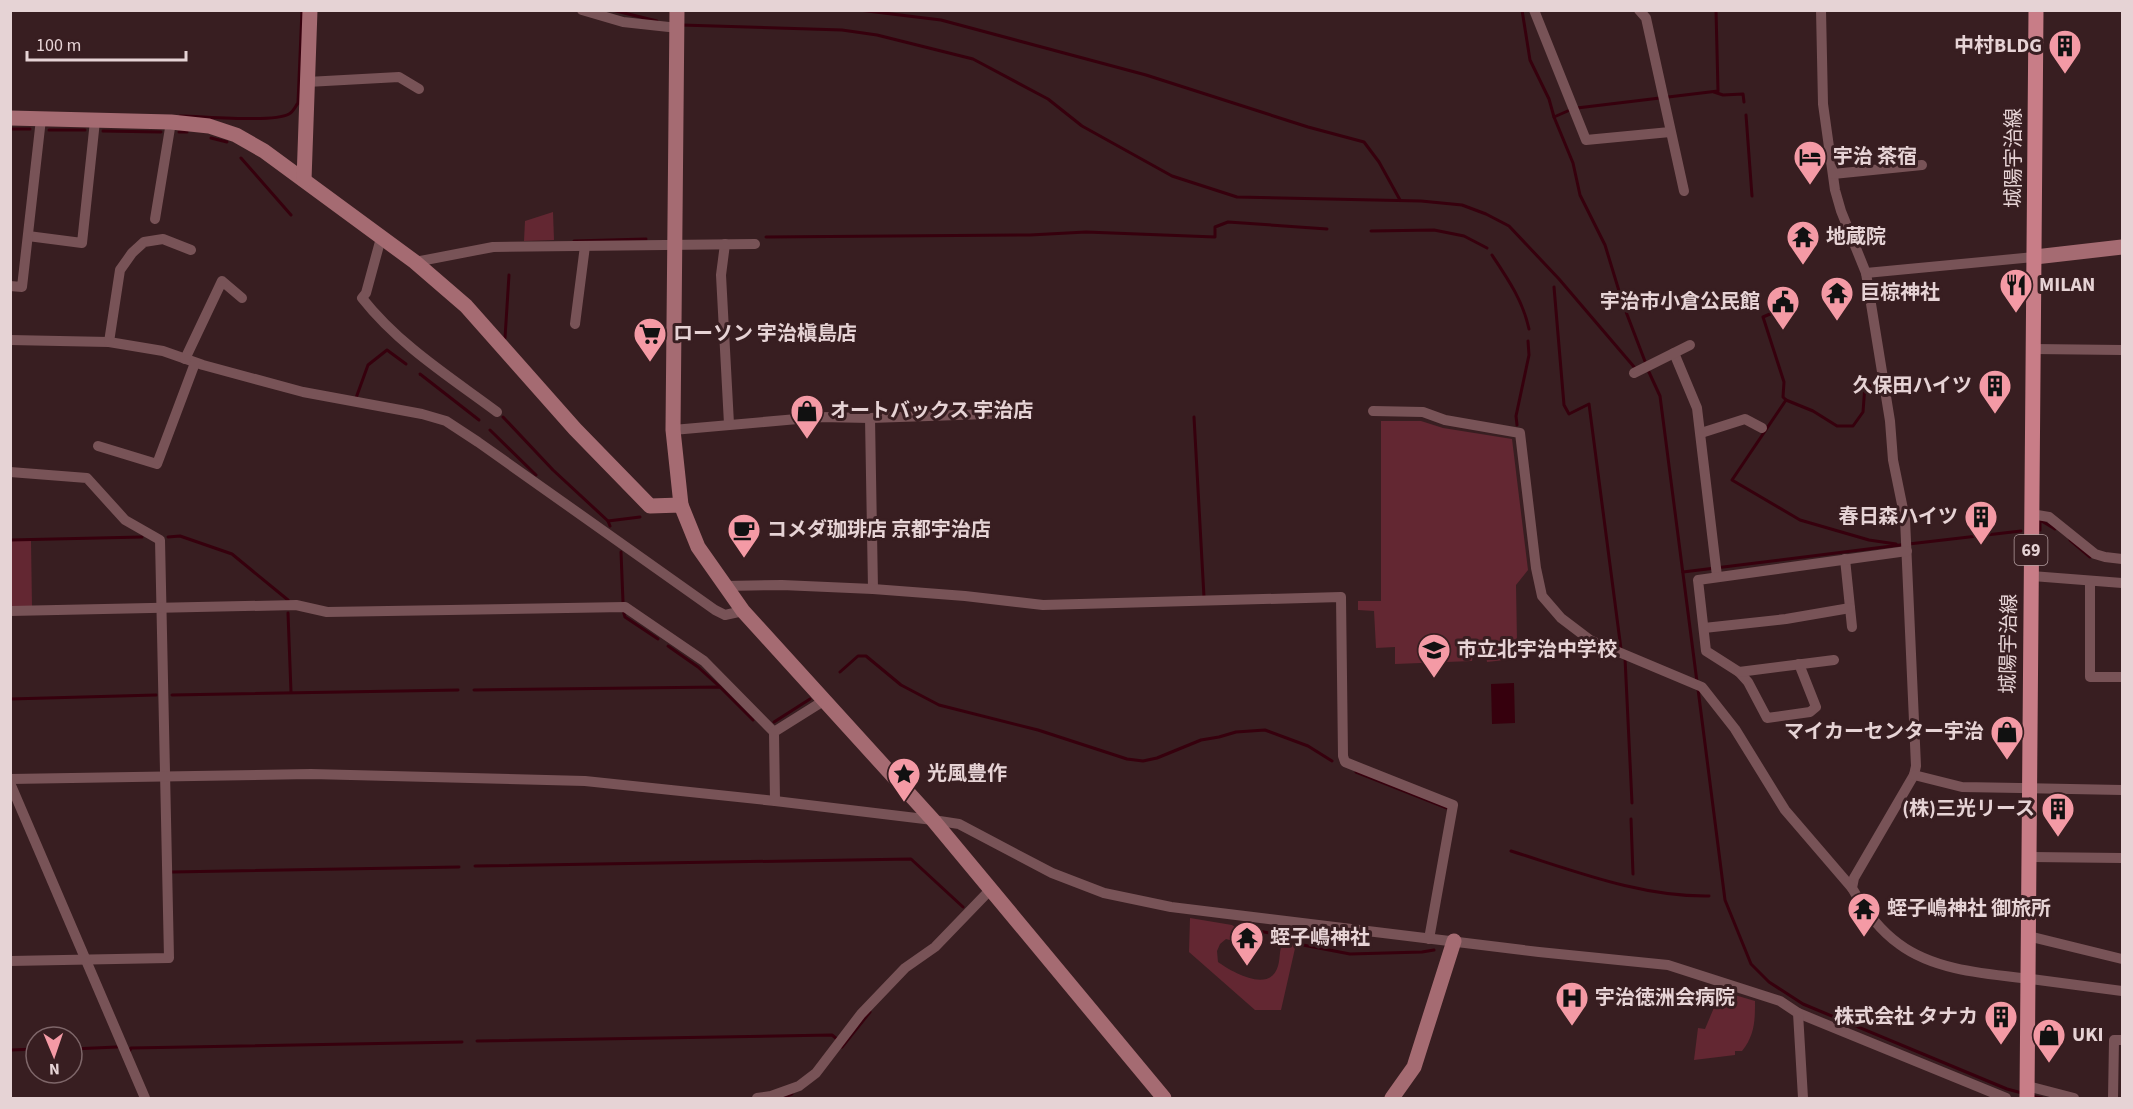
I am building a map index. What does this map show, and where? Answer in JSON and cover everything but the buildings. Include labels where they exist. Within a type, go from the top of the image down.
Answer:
[{"type":"main road","name":"城陽宇治線","points":[[2026,1092],[2036,10]]},
{"type":"street","points":[[304,180],[310,10]]},
{"type":"street","points":[[582,10],[624,21],[678,28]]},
{"type":"street","points":[[677,10],[673,430],[681,505],[698,547],[743,611],[933,820],[1164,1098]]},
{"type":"street","points":[[1534,10],[1586,140],[1670,132]]},
{"type":"street","points":[[1639,10],[1646,18],[1684,191]]},
{"type":"street","points":[[1821,10],[1823,104],[1833,174],[1840,211],[1866,273],[1890,421],[1893,460],[1902,501],[1916,766],[1914,775],[1854,878],[1852,888]]},
{"type":"street","points":[[307,82],[399,77],[419,89]]},
{"type":"street","points":[[10,118],[171,122],[209,126],[236,135],[304,180],[415,262],[466,306],[575,429],[650,506],[681,505]]},
{"type":"street","points":[[10,286],[22,287],[41,119]]},
{"type":"street","points":[[28,236],[82,243],[95,121]]},
{"type":"street","points":[[155,219],[171,122]]},
{"type":"street","points":[[1833,174],[1922,165]]},
{"type":"street","points":[[381,238],[366,293],[362,298],[386,327],[411,349],[497,412]]},
{"type":"street","points":[[109,342],[120,270],[132,253],[144,242],[163,239],[191,249]]},
{"type":"street","points":[[725,244],[721,275],[729,424]]},
{"type":"street","points":[[415,262],[493,247],[755,244]]},
{"type":"street","points":[[575,324],[585,246]]},
{"type":"street","points":[[1866,273],[2122,247]]},
{"type":"street","points":[[98,446],[157,464],[190,361],[222,281],[242,298]]},
{"type":"street","points":[[10,340],[109,342],[163,351],[190,361],[303,392],[422,414],[446,421],[716,610],[725,615],[743,611]]},
{"type":"street","points":[[1634,374],[1690,345]]},
{"type":"street","points":[[2034,349],[2122,350]]},
{"type":"street","points":[[1674,353],[1697,408],[1717,576]]},
{"type":"street","points":[[1373,411],[1423,412],[1445,420],[1520,433],[1536,568],[1542,596],[1561,618],[1590,640],[1697,685],[1735,729],[1785,810],[1852,888],[1872,920],[1898,944],[1915,954],[1972,972],[2122,991]]},
{"type":"street","points":[[673,430],[820,417],[1017,414]]},
{"type":"street","points":[[870,418],[873,589]]},
{"type":"street","points":[[1701,433],[1745,418],[1762,428]]},
{"type":"street","points":[[10,472],[87,478],[125,520],[160,540],[169,958],[10,962]]},
{"type":"street","points":[[2031,514],[2049,517],[2095,554],[2122,559]]},
{"type":"street","points":[[1799,664],[1816,707],[1810,712],[1767,718],[1748,682],[1739,672],[1706,651],[1698,580],[1845,559],[1906,547]]},
{"type":"street","points":[[1845,559],[1852,627]]},
{"type":"street","points":[[2031,576],[2122,584]]},
{"type":"street","points":[[2090,581],[2090,677],[2122,677]]},
{"type":"street","points":[[725,586],[782,585],[873,589],[1043,605],[1341,597],[1342,756],[1345,762],[1453,805],[1429,939]]},
{"type":"street","points":[[10,611],[296,605],[327,612],[625,608],[704,661],[774,732],[775,801]]},
{"type":"street","points":[[1704,628],[1786,619],[1850,608]]},
{"type":"street","points":[[1739,672],[1834,660]]},
{"type":"street","points":[[774,732],[825,700]]},
{"type":"street","points":[[146,1098],[10,781],[310,774],[585,782],[775,801],[959,824],[1052,873],[1104,893],[1171,907],[1539,952],[1668,965],[1780,1001],[1798,1013],[2006,1098]]},
{"type":"street","points":[[1914,775],[1962,787],[2122,790]]},
{"type":"street","points":[[2028,857],[2122,858]]},
{"type":"street","points":[[757,1098],[771,1096],[799,1086],[816,1073],[861,1014],[905,968],[935,947],[990,890]]},
{"type":"street","points":[[2028,936],[2122,959]]},
{"type":"street","points":[[1392,1098],[1414,1067],[1454,941]]},
{"type":"street","points":[[1798,1013],[1803,1098]]},
{"type":"street","points":[[2114,1098],[2118,1087],[2114,1040],[2122,1040]]},
{"type":"street","points":[[2026,1092],[2074,1098]]},
{"type":"shaded area","points":[[553,212],[554,240],[524,241],[525,221]]},
{"type":"shaded area","points":[[1381,421],[1421,421],[1443,428],[1512,439],[1528,570],[1516,585],[1517,642],[1504,642],[1505,660],[1487,662],[1486,655],[1473,656],[1472,661],[1395,664],[1395,647],[1376,648],[1374,611],[1358,610],[1358,601],[1381,601]]},
{"type":"shaded area","points":[[10,541],[31,541],[32,607],[11,607]]},
{"type":"shaded area","points":[[1514,683],[1515,723],[1492,724],[1491,684]]},
{"type":"shaded area","points":[[1190,918],[1232,925],[1239,930],[1257,933],[1256,940],[1244,944],[1226,939],[1217,951],[1218,962],[1250,978],[1267,979],[1274,974],[1283,942],[1286,940],[1296,944],[1281,1010],[1255,1010],[1189,952]]},
{"type":"shaded area","points":[[1721,991],[1755,1001],[1750,1039],[1742,1051],[1735,1051],[1735,1055],[1694,1060],[1698,1028],[1705,1029]]},
{"type":"waterway","points":[[180,116],[253,119],[281,117],[293,111],[298,103],[302,10]]},
{"type":"waterway","points":[[612,10],[657,21]]},
{"type":"waterway","points":[[859,10],[941,20],[1146,75],[1308,127],[1364,142],[1379,162],[1400,200]]},
{"type":"waterway","points":[[1522,10],[1530,60],[1549,99],[1573,163],[1580,195],[1605,245],[1623,304],[1646,364]]},
{"type":"waterway","points":[[1577,108],[1718,91],[1716,10]]},
{"type":"waterway","points":[[681,25],[842,30],[877,35],[973,59],[1048,99],[1082,126],[1172,176],[1237,197],[1421,201],[1462,205],[1509,226],[1559,279],[1635,368]]},
{"type":"waterway","points":[[1714,92],[1723,95],[1743,94],[1744,102]]},
{"type":"waterway","points":[[1554,117],[1570,110]]},
{"type":"waterway","points":[[1746,115],[1752,196]]},
{"type":"waterway","points":[[10,129],[30,129]]},
{"type":"waterway","points":[[49,130],[85,130]]},
{"type":"waterway","points":[[103,131],[161,132]]},
{"type":"waterway","points":[[179,132],[187,132]]},
{"type":"waterway","points":[[211,138],[227,142]]},
{"type":"waterway","points":[[241,158],[291,215]]},
{"type":"waterway","points":[[766,237],[1030,235],[1086,232],[1215,237],[1215,227],[1228,222],[1327,229]]},
{"type":"waterway","points":[[1371,231],[1434,230],[1464,236],[1487,248]]},
{"type":"waterway","points":[[574,241],[646,239]]},
{"type":"waterway","points":[[1492,255],[1519,300],[1529,329]]},
{"type":"waterway","points":[[505,338],[509,275]]},
{"type":"waterway","points":[[1554,287],[1564,405],[1569,414],[1589,404],[1621,649]]},
{"type":"waterway","points":[[1777,311],[1763,317],[1784,382],[1783,397],[1786,400],[1813,411],[1837,426],[1853,426],[1863,412],[1865,385],[1877,386]]},
{"type":"waterway","points":[[1517,425],[1516,416],[1529,355],[1528,341]]},
{"type":"waterway","points":[[356,398],[368,365],[387,350],[406,364]]},
{"type":"waterway","points":[[1648,370],[1660,396],[1697,682]]},
{"type":"waterway","points":[[420,374],[479,420]]},
{"type":"waterway","points":[[1786,400],[1732,480],[1800,520],[1869,540],[1896,544]]},
{"type":"waterway","points":[[503,417],[553,470],[608,521],[610,526]]},
{"type":"waterway","points":[[1194,417],[1204,597]]},
{"type":"waterway","points":[[490,430],[536,475]]},
{"type":"waterway","points":[[608,521],[640,517]]},
{"type":"waterway","points":[[2040,530],[2040,520],[2055,529]]},
{"type":"waterway","points":[[1683,572],[2021,531]]},
{"type":"waterway","points":[[168,537],[180,536],[232,554],[288,600]]},
{"type":"waterway","points":[[10,540],[142,537]]},
{"type":"waterway","points":[[2070,540],[2090,557]]},
{"type":"waterway","points":[[621,552],[623,602]]},
{"type":"waterway","points":[[623,610],[625,617],[658,639]]},
{"type":"waterway","points":[[288,613],[291,692]]},
{"type":"waterway","points":[[668,646],[698,667],[720,687]]},
{"type":"waterway","points":[[840,672],[858,656],[866,656],[901,685],[939,705],[1038,730],[1127,759],[1143,761],[1157,758],[1201,740],[1236,732],[1265,730],[1308,746],[1332,761]]},
{"type":"waterway","points":[[1625,658],[1632,803]]},
{"type":"waterway","points":[[474,690],[720,687],[753,720]]},
{"type":"waterway","points":[[1698,689],[1725,900],[1751,964],[1769,982],[1803,1004],[2007,1089],[2022,1093]]},
{"type":"waterway","points":[[172,695],[458,690]]},
{"type":"waterway","points":[[10,699],[156,695]]},
{"type":"waterway","points":[[774,722],[810,699]]},
{"type":"waterway","points":[[1356,772],[1447,808]]},
{"type":"waterway","points":[[1631,819],[1633,874]]},
{"type":"waterway","points":[[1511,851],[1633,887],[1658,892],[1709,896]]},
{"type":"waterway","points":[[475,866],[911,859],[963,907]]},
{"type":"waterway","points":[[172,872],[459,867]]},
{"type":"waterway","points":[[1238,927],[1290,937],[1303,945],[1350,954],[1434,950]]},
{"type":"waterway","points":[[842,1047],[870,1012]]},
{"type":"waterway","points":[[10,1034],[10,1071]]},
{"type":"waterway","points":[[477,1041],[832,1035],[837,1039]]},
{"type":"waterway","points":[[129,1052],[131,1048],[462,1042]]},
{"type":"waterway","points":[[84,1048],[117,1047]]},
{"type":"waterway","points":[[11,1050],[24,1049]]},
{"type":"waterway","points":[[783,1098],[792,1094]]},
{"type":"waterway","points":[[2031,1096],[2042,1098]]},
{"type":"place","name":"中村BLDG","points":[[2065,75]]},
{"type":"place","name":"宇治 茶宿","points":[[1810,186]]},
{"type":"place","name":"地蔵院","points":[[1803,266]]},
{"type":"place","name":"MILAN","points":[[2016,314]]},
{"type":"place","name":"巨椋神社","points":[[1837,322]]},
{"type":"place","name":"宇治市小倉公民館","points":[[1783,331]]},
{"type":"place","name":"ローソン 宇治槇島店","points":[[650,363]]},
{"type":"place","name":"久保田ハイツ","points":[[1995,415]]},
{"type":"place","name":"オートバックス 宇治店","points":[[807,440]]},
{"type":"place","name":"春日森ハイツ","points":[[1981,546]]},
{"type":"place","name":"コメダ珈琲店 京都宇治店","points":[[744,559]]},
{"type":"place","name":"市立北宇治中学校","points":[[1434,679]]},
{"type":"place","name":"マイカーセンター宇治","points":[[2007,761]]},
{"type":"place","name":"光風豊作","points":[[904,803]]},
{"type":"place","name":"(株)三光リース","points":[[2058,838]]},
{"type":"place","name":"蛭子嶋神社 御旅所","points":[[1864,938]]},
{"type":"place","name":"蛭子嶋神社","points":[[1247,967]]},
{"type":"place","name":"宇治徳洲会病院","points":[[1572,1027]]},
{"type":"place","name":"株式会社 タナカ","points":[[2001,1046]]},
{"type":"place","name":"UKI","points":[[2049,1064]]}]
